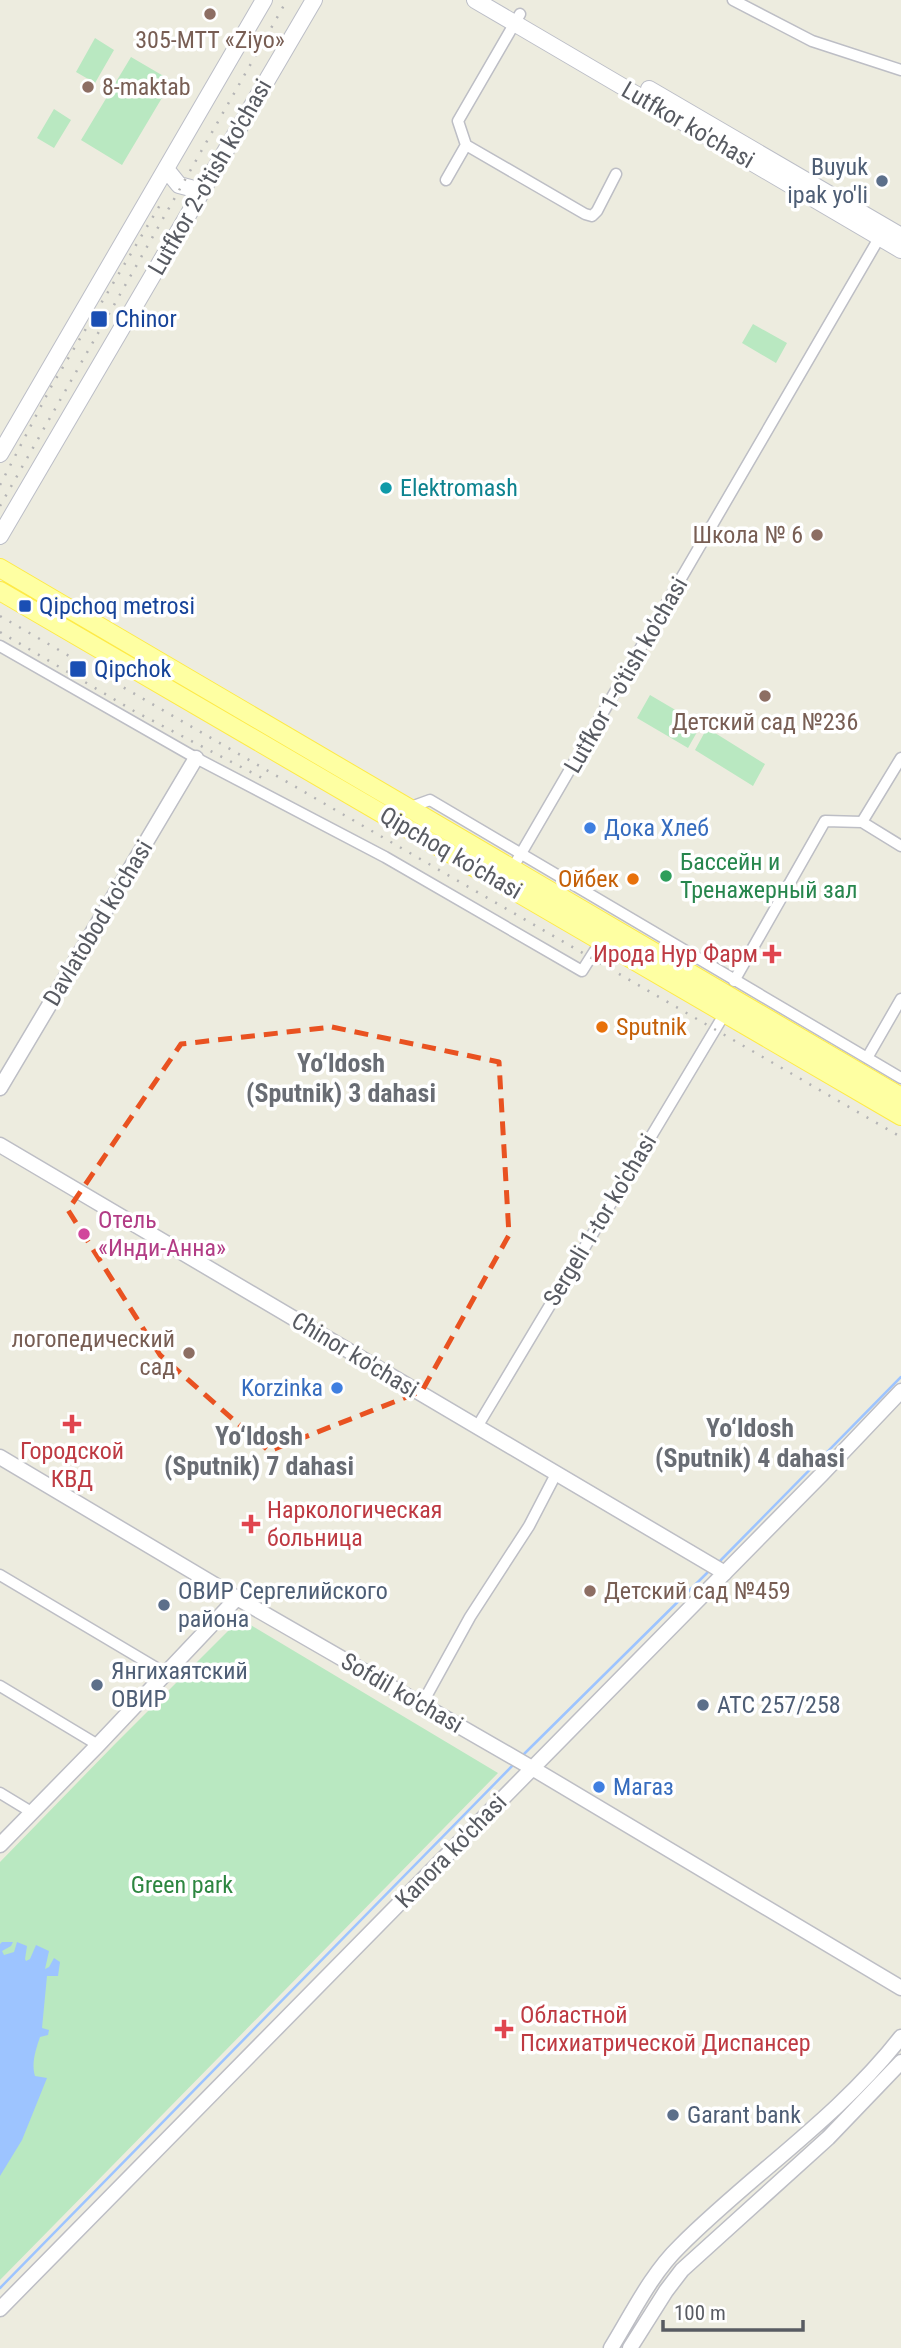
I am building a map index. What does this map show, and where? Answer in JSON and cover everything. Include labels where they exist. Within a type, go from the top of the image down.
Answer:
[{"type":"main road","name":"Lutfkor 2-o'tish ko'chasi","points":[[0,454],[264,0]]},
{"type":"main road","name":"Lutfkor 2-o'tish ko'chasi","points":[[0,536],[314,0]]},
{"type":"main road","name":"Lutfkor ko'chasi","points":[[475,0],[517,19],[882,232],[901,250]]},
{"type":"main road","name":"Lutfkor ko'chasi","points":[[496,0],[517,19]]},
{"type":"main road","points":[[166,169],[179,185],[202,191]]},
{"type":"main road","name":"Lutfkor ko'chasi","points":[[882,232],[901,236]]},
{"type":"main road","name":"Qipchoq ko'chasi","points":[[0,568],[146,665],[403,816],[601,941],[636,951],[901,1097]]},
{"type":"main road","name":"Qipchoq ko'chasi","points":[[0,591],[146,665]]},
{"type":"main road","name":"Qipchoq ko'chasi","points":[[403,816],[517,861],[636,951],[724,1013],[901,1116]]},
{"type":"street","points":[[733,0],[812,41],[901,71]]},
{"type":"street","points":[[517,19],[458,121],[466,145],[584,214],[592,216],[616,174]]},
{"type":"street","points":[[446,180],[466,145]]},
{"type":"street","name":"Lutfkor 1-o'tish ko'chasi","points":[[517,861],[882,232]]},
{"type":"street","points":[[0,646],[196,758],[385,857],[582,971],[601,941]]},
{"type":"street","name":"Davlatobod ko'chasi","points":[[0,1088],[196,758]]},
{"type":"street","points":[[862,822],[901,758]]},
{"type":"street","points":[[734,981],[825,821],[862,822],[901,846]]},
{"type":"street","name":"Qipchoq ko'chasi","points":[[517,861],[734,981],[901,1078]]},
{"type":"street","points":[[867,1058],[901,999]]},
{"type":"street","name":"Sergeli 1-tor ko'chasi","points":[[477,1427],[724,1013]]},
{"type":"street","name":"Chinor ko'chasi","points":[[0,1145],[718,1569]]},
{"type":"street","name":"Kanora ko'chasi","points":[[0,2309],[523,1762],[901,1391]]},
{"type":"street","name":"Sofdil ko'chasi","points":[[0,1457],[237,1598],[523,1762],[901,1988]]},
{"type":"street","points":[[422,1704],[470,1618],[529,1526],[556,1474]]},
{"type":"street","points":[[0,1575],[165,1673]]},
{"type":"street","points":[[0,1845],[237,1598]]},
{"type":"street","points":[[0,1686],[98,1745]]},
{"type":"street","points":[[0,1793],[33,1813]]},
{"type":"street","points":[[611,2348],[678,2247],[817,2126],[863,2081],[901,2037]]},
{"type":"street","points":[[630,2348],[666,2291],[691,2260],[828,2138],[901,2062]]},
{"type":"highlighted area","points":[[332,1027],[499,1062],[509,1235],[422,1391],[269,1451],[160,1355],[68,1210],[181,1044]]},
{"type":"green space","points":[[95,38],[114,50],[95,83],[76,72]]},
{"type":"green space","points":[[131,57],[172,81],[122,165],[81,140]]},
{"type":"green space","points":[[54,109],[71,120],[54,148],[37,138]]},
{"type":"green space","points":[[753,324],[787,343],[776,363],[742,343]]},
{"type":"green space","points":[[650,695],[701,725],[688,748],[637,718]]},
{"type":"green space","points":[[707,728],[765,764],[753,786],[695,750]]},
{"type":"green space","name":"Green park","points":[[236,1623],[249,1624],[498,1773],[0,2280],[0,1862]]},
{"type":"water","points":[[13,1942],[2,1951],[4,1955],[14,1952],[17,1942],[27,1946],[26,1961],[30,1959],[36,1945],[49,1951],[45,1969],[54,1958],[60,1962],[58,1976],[47,1976],[42,2028],[49,2030],[48,2035],[40,2037],[34,2061],[35,2076],[47,2078],[22,2140],[0,2176],[0,1944]]},
{"type":"waterway","points":[[719,1562],[901,1377]]},
{"type":"waterway","points":[[522,1756],[709,1571]]},
{"type":"waterway","points":[[0,2288],[515,1763]]},
{"type":"railway","points":[[0,506],[287,0]]},
{"type":"railway","points":[[0,485],[51,387],[163,200]]},
{"type":"railway","points":[[0,616],[901,1137]]},
{"type":"railway","points":[[0,632],[134,711],[266,780]]},
{"type":"place","name":"305-MTT «Ziyo»","points":[[210,14]]},
{"type":"place","name":"8-maktab","points":[[88,87]]},
{"type":"place","name":"Buyuk ipak yo'li","points":[[882,181]]},
{"type":"place","name":"Chinor","points":[[99,319]]},
{"type":"place","name":"Elektromash","points":[[386,488]]},
{"type":"place","name":"Школа № 6","points":[[817,535]]},
{"type":"place","name":"Qipchoq metrosi","points":[[25,606]]},
{"type":"place","name":"Qipchok","points":[[78,669]]},
{"type":"place","name":"Детский сад №236","points":[[765,696]]},
{"type":"place","name":"Дока Хлеб","points":[[590,828]]},
{"type":"place","name":"Бассейн и Тренажерный зал","points":[[666,876]]},
{"type":"place","name":"Ойбек","points":[[633,879]]},
{"type":"place","name":"Ирода Нур Фарм","points":[[772,954]]},
{"type":"place","name":"Sputnik","points":[[602,1027]]},
{"type":"place","name":"Отель «Инди-Анна»","points":[[84,1234]]},
{"type":"place","name":"логопедический сад","points":[[189,1353]]},
{"type":"place","name":"Korzinka","points":[[337,1388]]},
{"type":"place","name":"Городской КВД","points":[[72,1424]]},
{"type":"place","name":"Наркологическая больница","points":[[251,1524]]},
{"type":"place","name":"Детский сад №459","points":[[590,1591]]},
{"type":"place","name":"ОВИР Сергелийского района","points":[[164,1605]]},
{"type":"place","name":"Янгихаятский ОВИР","points":[[97,1685]]},
{"type":"place","name":"АТС 257/258","points":[[703,1705]]},
{"type":"place","name":"Магаз","points":[[599,1787]]},
{"type":"place","name":"Областной Психиатрической Диспансер","points":[[504,2029]]},
{"type":"place","name":"Garant bank","points":[[673,2115]]},
{"type":"district","name":"Yo‘ldosh (Sputnik) 3 dahasi","points":[[341,1078]]},
{"type":"district","name":"Yo‘ldosh (Sputnik) 4 dahasi","points":[[750,1443]]},
{"type":"district","name":"Yo‘ldosh (Sputnik) 7 dahasi","points":[[259,1451]]}]
